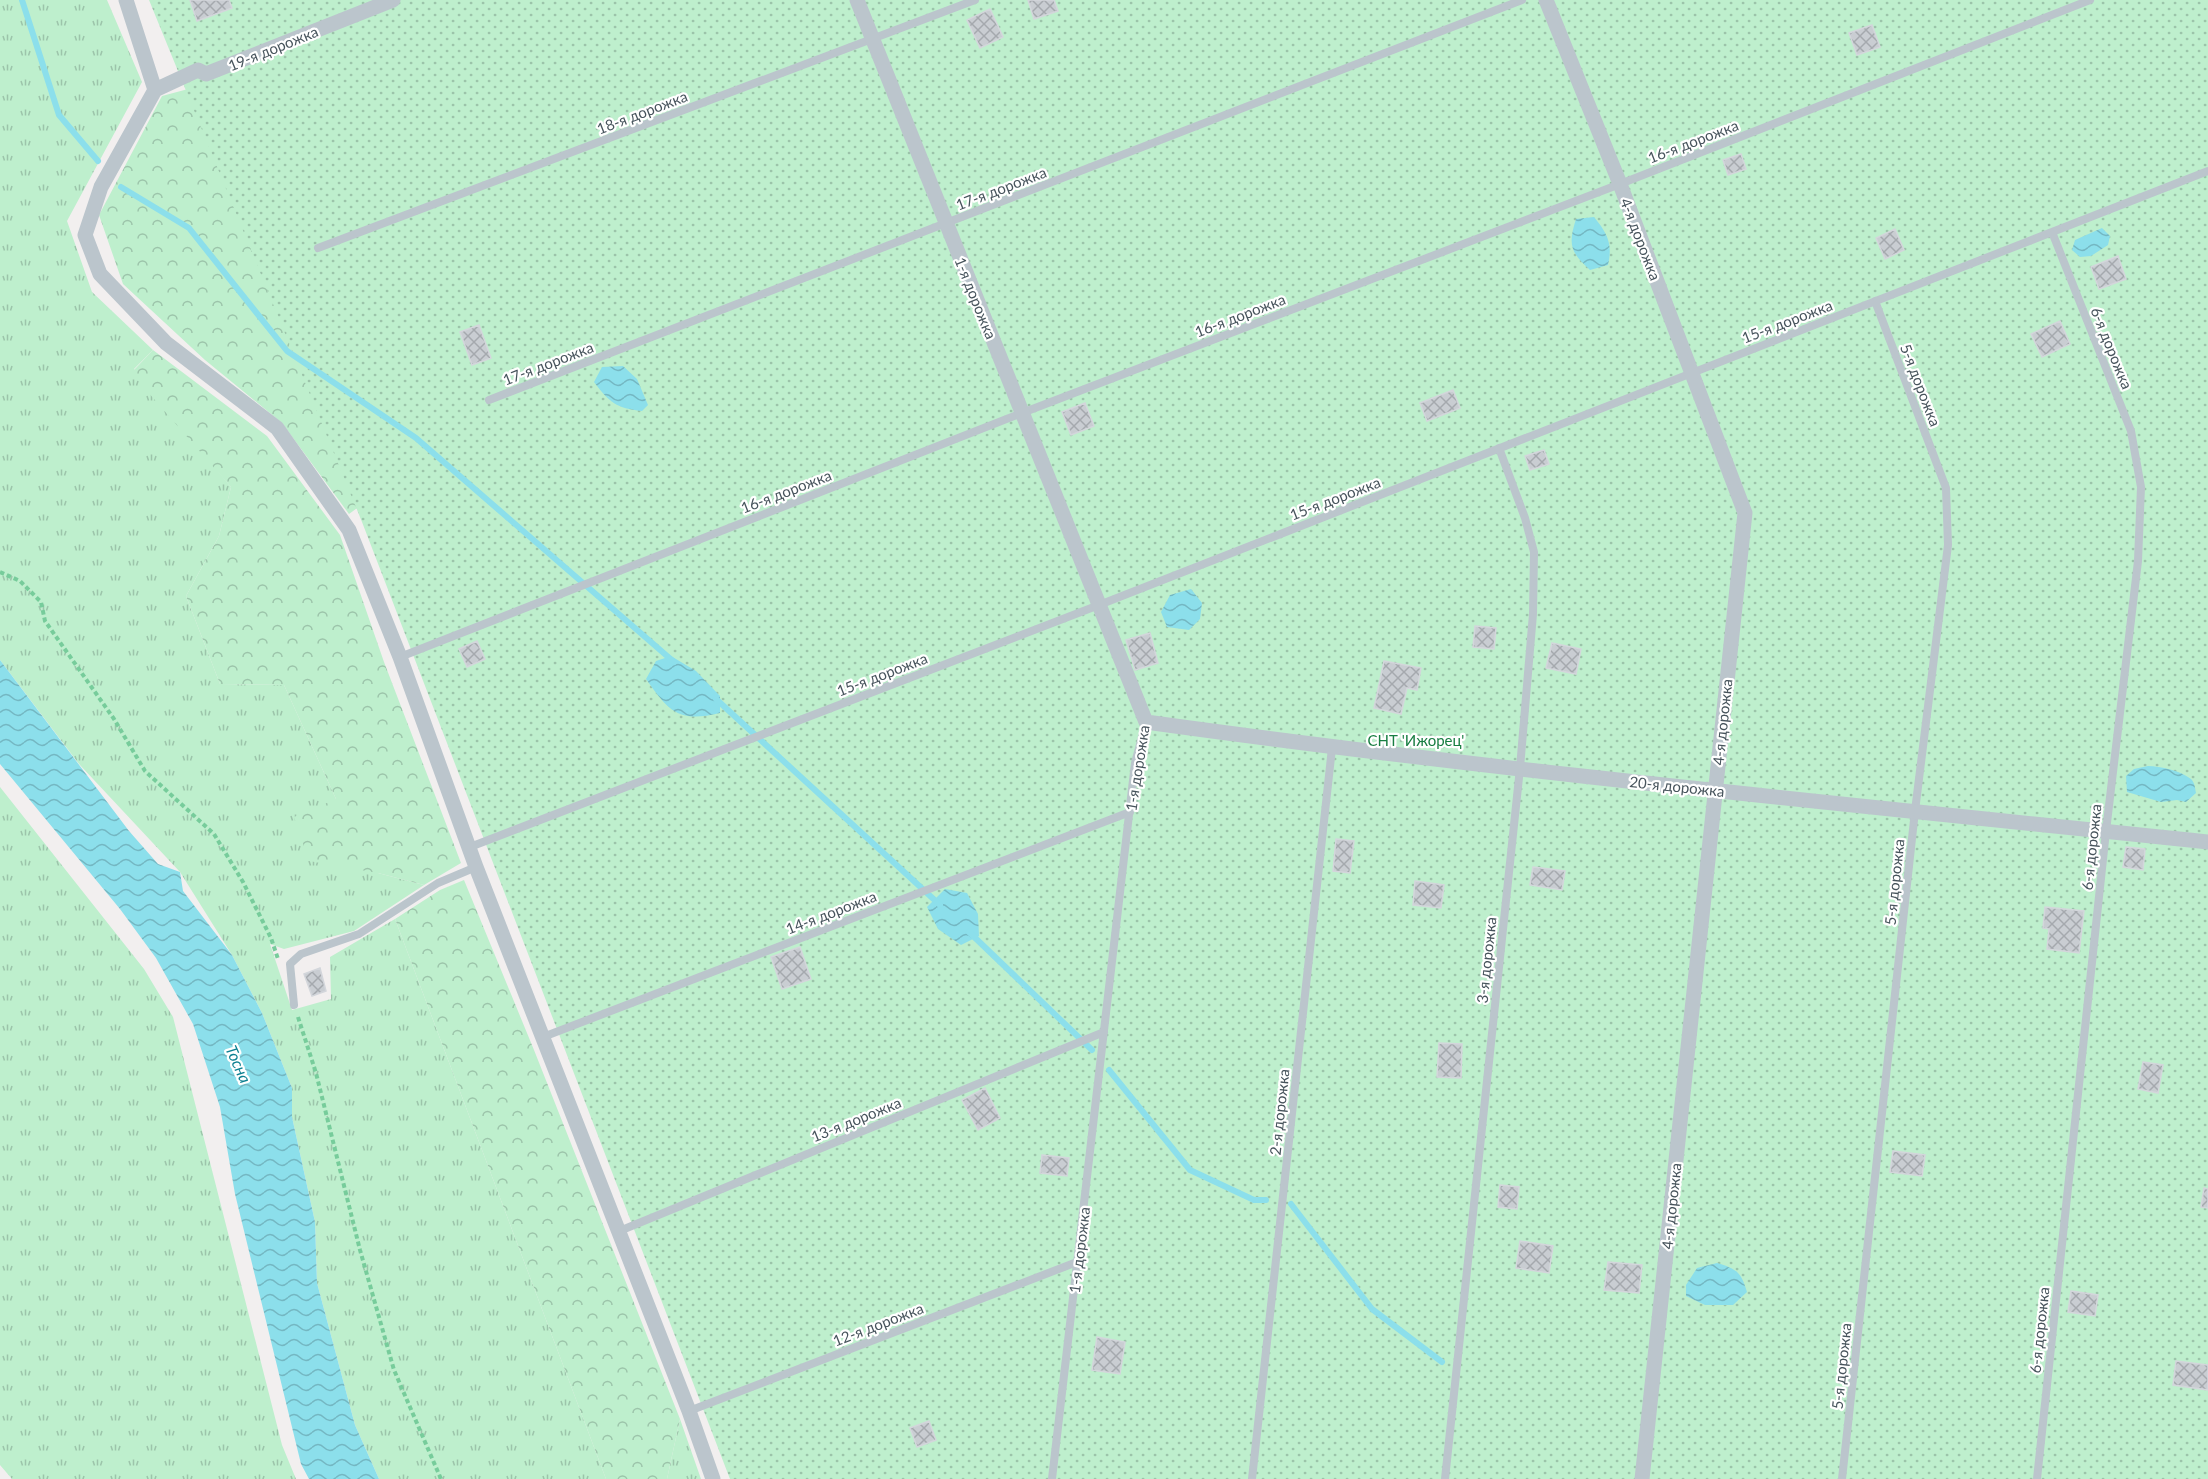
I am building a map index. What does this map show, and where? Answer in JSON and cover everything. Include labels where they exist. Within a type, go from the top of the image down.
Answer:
[{"type":"street","points":[[126,0],[155,90],[101,188],[85,235],[100,274],[165,343],[277,428],[349,530],[400,657],[476,867],[689,1411],[713,1479]]},
{"type":"street","name":"19-я дорожка","points":[[155,90],[198,70],[206,74],[393,0]]},
{"type":"street","name":"1-я дорожка","points":[[857,0],[1146,722]]},
{"type":"street","name":"4-я дорожка","points":[[1546,0],[1620,184],[1745,513],[1642,1479]]},
{"type":"street","name":"20-я дорожка","points":[[1146,722],[1332,748],[2208,842]]},
{"type":"lane","name":"18-я дорожка","points":[[318,248],[975,0]]},
{"type":"lane","name":"17-я дорожка","points":[[489,400],[1522,0]]},
{"type":"lane","name":"16-я дорожка","points":[[400,657],[1022,413],[1620,184],[2090,0]]},
{"type":"lane","name":"15-я дорожка","points":[[470,847],[1099,605],[2208,171]]},
{"type":"lane","name":"6-я дорожка","points":[[2037,1479],[2106,831],[2138,561],[2141,487],[2131,430],[2052,232]]},
{"type":"lane","name":"5-я дорожка","points":[[1842,1479],[1948,544],[1946,488],[1875,301]]},
{"type":"lane","name":"3-я дорожка","points":[[1445,1479],[1520,768],[1533,614],[1534,552],[1525,518],[1499,448]]},
{"type":"lane","name":"1-я дорожка","points":[[1052,1479],[1136,763],[1146,722]]},
{"type":"lane","name":"2-я дорожка","points":[[1252,1479],[1332,748]]},
{"type":"lane","name":"14-я дорожка","points":[[543,1037],[1130,812]]},
{"type":"lane","points":[[294,1005],[291,964],[301,954],[358,934],[438,883],[476,867]]},
{"type":"lane","name":"13-я дорожка","points":[[617,1232],[1104,1032]]},
{"type":"lane","name":"12-я дорожка","points":[[689,1411],[1077,1262]]},
{"type":"path","points":[[0,572],[20,581],[41,602],[45,621],[114,719],[145,771],[214,834],[243,882],[271,938],[278,960]]},
{"type":"path","points":[[294,1005],[316,1073],[360,1251],[394,1370],[441,1479]]},
{"type":"green space","points":[[0,0],[107,0],[142,82],[67,221],[92,292],[153,350],[134,369],[231,487],[219,536],[186,596],[220,684],[284,685],[336,799],[378,873],[424,885],[354,931],[284,949],[270,944],[292,1010],[331,999],[330,957],[395,919],[606,1479],[379,1479],[355,1425],[317,1283],[315,1222],[292,1117],[292,1088],[262,1013],[232,955],[180,872],[79,764],[0,660]]},
{"type":"green space","name":"СНТ 'Ижорец'","points":[[149,0],[2208,0],[2208,1479],[730,1479],[362,522]]},
{"type":"green space","points":[[203,85],[364,503],[349,514],[282,423],[205,360],[123,284],[99,215],[162,96]]},
{"type":"green space","points":[[153,350],[267,436],[340,535],[384,662],[461,863],[424,885],[378,873],[309,861],[294,817],[336,799],[284,685],[220,684],[186,596],[219,536],[231,487],[140,383],[134,370]]},
{"type":"green space","points":[[0,787],[144,969],[173,1017],[282,1445],[296,1479],[12,1479],[0,1465]]},
{"type":"green space","points":[[464,880],[680,1419],[667,1479],[606,1479],[395,919],[440,890]]},
{"type":"green space","points":[[680,1419],[701,1479],[667,1479]]},
{"type":"water","points":[[1594,217],[1608,239],[1610,250],[1608,265],[1590,270],[1575,253],[1572,247],[1572,235],[1576,219]]},
{"type":"water","points":[[2102,228],[2110,236],[2108,245],[2091,256],[2080,257],[2072,250],[2075,240]]},
{"type":"water","points":[[623,366],[637,379],[648,405],[642,411],[614,403],[594,382],[602,367]]},
{"type":"water","points":[[1191,589],[1202,603],[1200,619],[1189,630],[1167,627],[1161,612],[1170,595]]},
{"type":"water","points":[[671,656],[696,671],[720,696],[720,713],[694,717],[685,715],[676,712],[662,700],[646,679],[656,661]]},
{"type":"water","name":"Тосна","points":[[0,660],[129,831],[158,864],[180,872],[183,891],[232,955],[262,1013],[292,1088],[292,1117],[315,1222],[317,1283],[355,1425],[379,1479],[309,1479],[301,1464],[235,1194],[220,1107],[193,1024],[156,958],[120,909],[0,764]]},
{"type":"water","points":[[2148,766],[2187,776],[2193,782],[2196,793],[2186,802],[2177,800],[2161,802],[2127,792],[2126,776],[2134,769]]},
{"type":"water","points":[[945,889],[967,893],[978,914],[979,936],[961,945],[938,929],[927,907]]},
{"type":"water","points":[[1717,1263],[1737,1272],[1747,1292],[1733,1305],[1705,1305],[1686,1296],[1686,1285],[1697,1268]]},
{"type":"building","points":[[190,0],[229,0],[232,8],[197,21]]},
{"type":"building","points":[[1028,0],[1054,0],[1058,11],[1034,19]]},
{"type":"building","points":[[990,9],[1003,37],[980,48],[967,20]]},
{"type":"building","points":[[1872,25],[1880,47],[1857,55],[1849,33]]},
{"type":"building","points":[[1741,154],[1746,169],[1728,175],[1723,160]]},
{"type":"building","points":[[1895,229],[1904,250],[1885,259],[1876,238]]},
{"type":"building","points":[[2118,256],[2126,279],[2099,289],[2091,267]]},
{"type":"building","points":[[2060,321],[2070,344],[2042,357],[2031,334]]},
{"type":"building","points":[[479,325],[491,358],[472,365],[460,332]]},
{"type":"building","points":[[1453,390],[1460,408],[1427,421],[1420,403]]},
{"type":"building","points":[[1085,403],[1094,426],[1071,435],[1062,412]]},
{"type":"building","points":[[1544,450],[1549,464],[1530,470],[1525,456]]},
{"type":"building","points":[[1475,626],[1496,628],[1494,649],[1473,647]]},
{"type":"building","points":[[1150,633],[1158,663],[1135,670],[1126,640]]},
{"type":"building","points":[[477,641],[485,659],[467,667],[459,649]]},
{"type":"building","points":[[1552,643],[1581,649],[1576,674],[1546,668]]},
{"type":"building","points":[[1384,661],[1421,668],[1417,690],[1407,688],[1401,714],[1374,708]]},
{"type":"building","points":[[1336,839],[1354,841],[1350,873],[1333,871]]},
{"type":"building","points":[[2126,847],[2145,849],[2143,870],[2123,867]]},
{"type":"building","points":[[1533,867],[1565,871],[1562,890],[1530,885]]},
{"type":"building","points":[[1415,881],[1444,885],[1441,908],[1413,905]]},
{"type":"building","points":[[2045,907],[2084,911],[2079,953],[2047,949],[2049,929],[2043,928]]},
{"type":"building","points":[[800,947],[811,979],[782,989],[771,957]]},
{"type":"building","points":[[320,968],[326,991],[312,996],[304,974]]},
{"type":"building","points":[[1439,1043],[1462,1044],[1461,1078],[1437,1077]]},
{"type":"building","points":[[2143,1062],[2163,1065],[2158,1093],[2138,1089]]},
{"type":"building","points":[[985,1088],[1000,1118],[978,1130],[962,1100]]},
{"type":"building","points":[[1893,1151],[1925,1155],[1922,1176],[1890,1172]]},
{"type":"building","points":[[1042,1155],[1069,1158],[1067,1176],[1040,1173]]},
{"type":"building","points":[[1500,1185],[1519,1187],[1517,1209],[1498,1207]]},
{"type":"building","points":[[2204,1188],[2208,1189],[2208,1208],[2201,1207]]},
{"type":"building","points":[[1520,1241],[1553,1246],[1549,1273],[1516,1268]]},
{"type":"building","points":[[1608,1262],[1642,1265],[1639,1293],[1604,1290]]},
{"type":"building","points":[[2071,1291],[2098,1295],[2095,1316],[2068,1312]]},
{"type":"building","points":[[1097,1337],[1125,1342],[1120,1374],[1092,1370]]},
{"type":"building","points":[[2176,1361],[2208,1365],[2208,1390],[2173,1385]]},
{"type":"building","points":[[929,1421],[936,1440],[917,1447],[910,1428]]},
{"type":"waterway","points":[[22,0],[59,115],[98,161]]},
{"type":"waterway","points":[[121,187],[189,228],[287,351],[416,438],[674,662]]},
{"type":"waterway","points":[[716,699],[940,905]]},
{"type":"waterway","points":[[969,932],[1092,1050]]},
{"type":"waterway","points":[[1109,1070],[1190,1170],[1254,1200],[1266,1200]]},
{"type":"waterway","points":[[1291,1204],[1372,1309],[1442,1362]]}]
